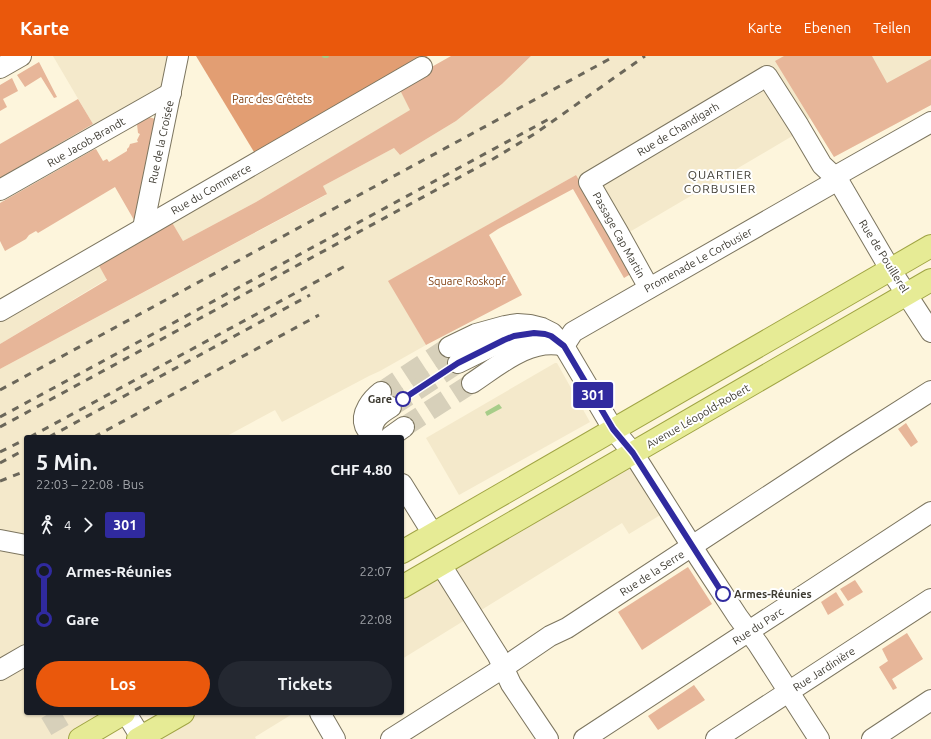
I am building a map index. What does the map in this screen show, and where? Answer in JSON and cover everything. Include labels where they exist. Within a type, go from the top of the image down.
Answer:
[{"type":"main road","points":[[404,551],[931,246]]},
{"type":"main road","name":"Avenue Léopold-Robert","points":[[404,586],[931,280]]},
{"type":"main road","points":[[80,739],[122,715]]},
{"type":"main road","points":[[141,738],[181,715]]},
{"type":"street","points":[[0,68],[21,56]]},
{"type":"street","name":"Rue de la Croisée","points":[[143,228],[178,56]]},
{"type":"street","name":"Rue du Commerce","points":[[0,311],[422,67]]},
{"type":"street","name":"Rue de Pouillerel","points":[[767,76],[822,165],[838,180],[890,269],[931,332]]},
{"type":"street","name":"Rue de Chandigarh","points":[[589,182],[767,76]]},
{"type":"street","name":"Rue Jacob-Brandt","points":[[0,190],[171,93]]},
{"type":"street","name":"Promenade Le Corbusier","points":[[564,346],[573,332],[648,288],[738,239],[838,180],[841,173],[931,122]]},
{"type":"street","name":"Passage Cap Martin","points":[[589,182],[648,288]]},
{"type":"street","points":[[454,355],[476,334],[487,330],[517,324],[542,328],[552,333],[564,346],[613,429],[633,453],[692,546],[819,739]]},
{"type":"street","points":[[472,383],[516,354],[542,345],[549,344],[564,346]]},
{"type":"street","name":"Rue de la Serre","points":[[391,739],[503,668],[550,636],[567,628],[931,391]]},
{"type":"street","points":[[372,435],[373,426],[386,399]]},
{"type":"street","points":[[404,487],[433,534]]},
{"type":"street","name":"Rue du Parc","points":[[584,739],[931,512]]},
{"type":"street","points":[[0,540],[24,545]]},
{"type":"street","points":[[441,565],[498,656],[511,684],[548,739]]},
{"type":"street","name":"Rue Jardinière","points":[[716,739],[931,599]]},
{"type":"street","points":[[0,670],[24,662]]},
{"type":"street","points":[[872,739],[931,700]]},
{"type":"street","points":[[126,715],[141,738]]},
{"type":"street","points":[[321,715],[335,739]]},
{"type":"shaded area","points":[[53,56],[175,56],[168,91],[97,131]]},
{"type":"shaded area","points":[[531,56],[931,56],[931,105],[834,157],[810,118],[800,124],[794,135],[616,240],[576,175],[389,281],[426,345],[380,371],[282,422],[275,410],[229,435],[24,435],[24,715],[111,715],[69,739],[0,739],[0,369],[326,195],[323,186],[394,148],[400,155],[456,121],[502,84]]},
{"type":"shaded area","points":[[398,86],[411,110],[256,202],[183,241],[170,219]]},
{"type":"shaded area","points":[[97,262],[107,279],[0,344],[0,321]]},
{"type":"shaded area","points":[[557,363],[590,422],[459,495],[426,438]]},
{"type":"shaded area","points":[[499,404],[502,408],[487,416],[485,412]]},
{"type":"shaded area","points":[[631,464],[662,514],[629,534],[622,523],[404,658],[404,594]]},
{"type":"shaded area","points":[[190,715],[291,715],[255,737],[256,739],[148,739]]},
{"type":"green space","name":"Parc des Crêtets","points":[[196,56],[428,56],[257,157]]},
{"type":"green space","points":[[451,56],[531,56],[502,84],[456,121],[400,155],[394,148],[323,186],[327,194],[0,369],[0,344],[107,280],[97,262],[170,219],[183,241],[256,202],[410,110],[398,86]]},
{"type":"green space","points":[[784,56],[872,56],[887,83],[931,59],[931,105],[834,157],[775,61]]},
{"type":"green space","points":[[39,62],[57,97],[54,98],[41,77],[25,87],[17,75]]},
{"type":"green space","points":[[12,78],[18,91],[3,99],[7,107],[0,111],[0,85]]},
{"type":"green space","points":[[78,99],[93,124],[0,178],[0,144]]},
{"type":"green space","points":[[149,117],[155,119],[134,220],[115,187],[38,233],[36,231],[29,235],[26,239],[5,251],[0,241],[0,203],[93,150],[96,149],[103,161],[107,159],[109,162],[127,151],[130,144],[138,142],[137,140],[140,134],[138,133],[137,124]]},
{"type":"green space","name":"Square Roskopf","points":[[576,175],[634,272],[624,278],[573,189],[489,235],[522,295],[426,345],[388,281]]},
{"type":"green space","points":[[906,423],[918,442],[911,447],[898,429]]},
{"type":"green space","points":[[688,567],[712,604],[642,650],[618,612]]},
{"type":"green space","points":[[855,580],[863,592],[848,601],[840,589]]},
{"type":"green space","points":[[836,592],[844,605],[828,615],[821,602]]},
{"type":"green space","points":[[907,633],[923,659],[892,679],[897,688],[893,690],[879,667],[888,661],[882,649]]},
{"type":"green space","points":[[694,685],[705,700],[658,730],[648,716]]},
{"type":"tunnel","points":[[381,392],[449,347]]},
{"type":"tunnel","points":[[391,407],[458,363]]},
{"type":"tunnel","points":[[404,427],[472,383]]},
{"type":"tunnel","points":[[51,715],[60,730]]},
{"type":"railway","points":[[0,390],[615,56]]},
{"type":"railway","points":[[0,427],[493,159],[536,133],[645,56]]},
{"type":"railway","points":[[0,417],[549,119]]},
{"type":"railway","points":[[34,435],[347,265]]},
{"type":"railway","points":[[53,435],[310,295]]},
{"type":"railway","points":[[98,435],[319,315]]},
{"type":"railway","points":[[0,452],[24,440]]},
{"type":"railway","points":[[0,463],[24,450]]},
{"type":"railway","points":[[0,481],[24,472]]},
{"type":"bus line","name":"301","points":[[403,399],[458,363],[504,340],[514,336],[534,333],[551,336],[564,346],[613,429],[633,453],[723,594]]},
{"type":"place","name":"Gare","points":[[403,399]]},
{"type":"place","name":"Armes-Réunies","points":[[723,594]]},
{"type":"district","name":"QUARTIER CORBUSIER","points":[[720,182]]}]
